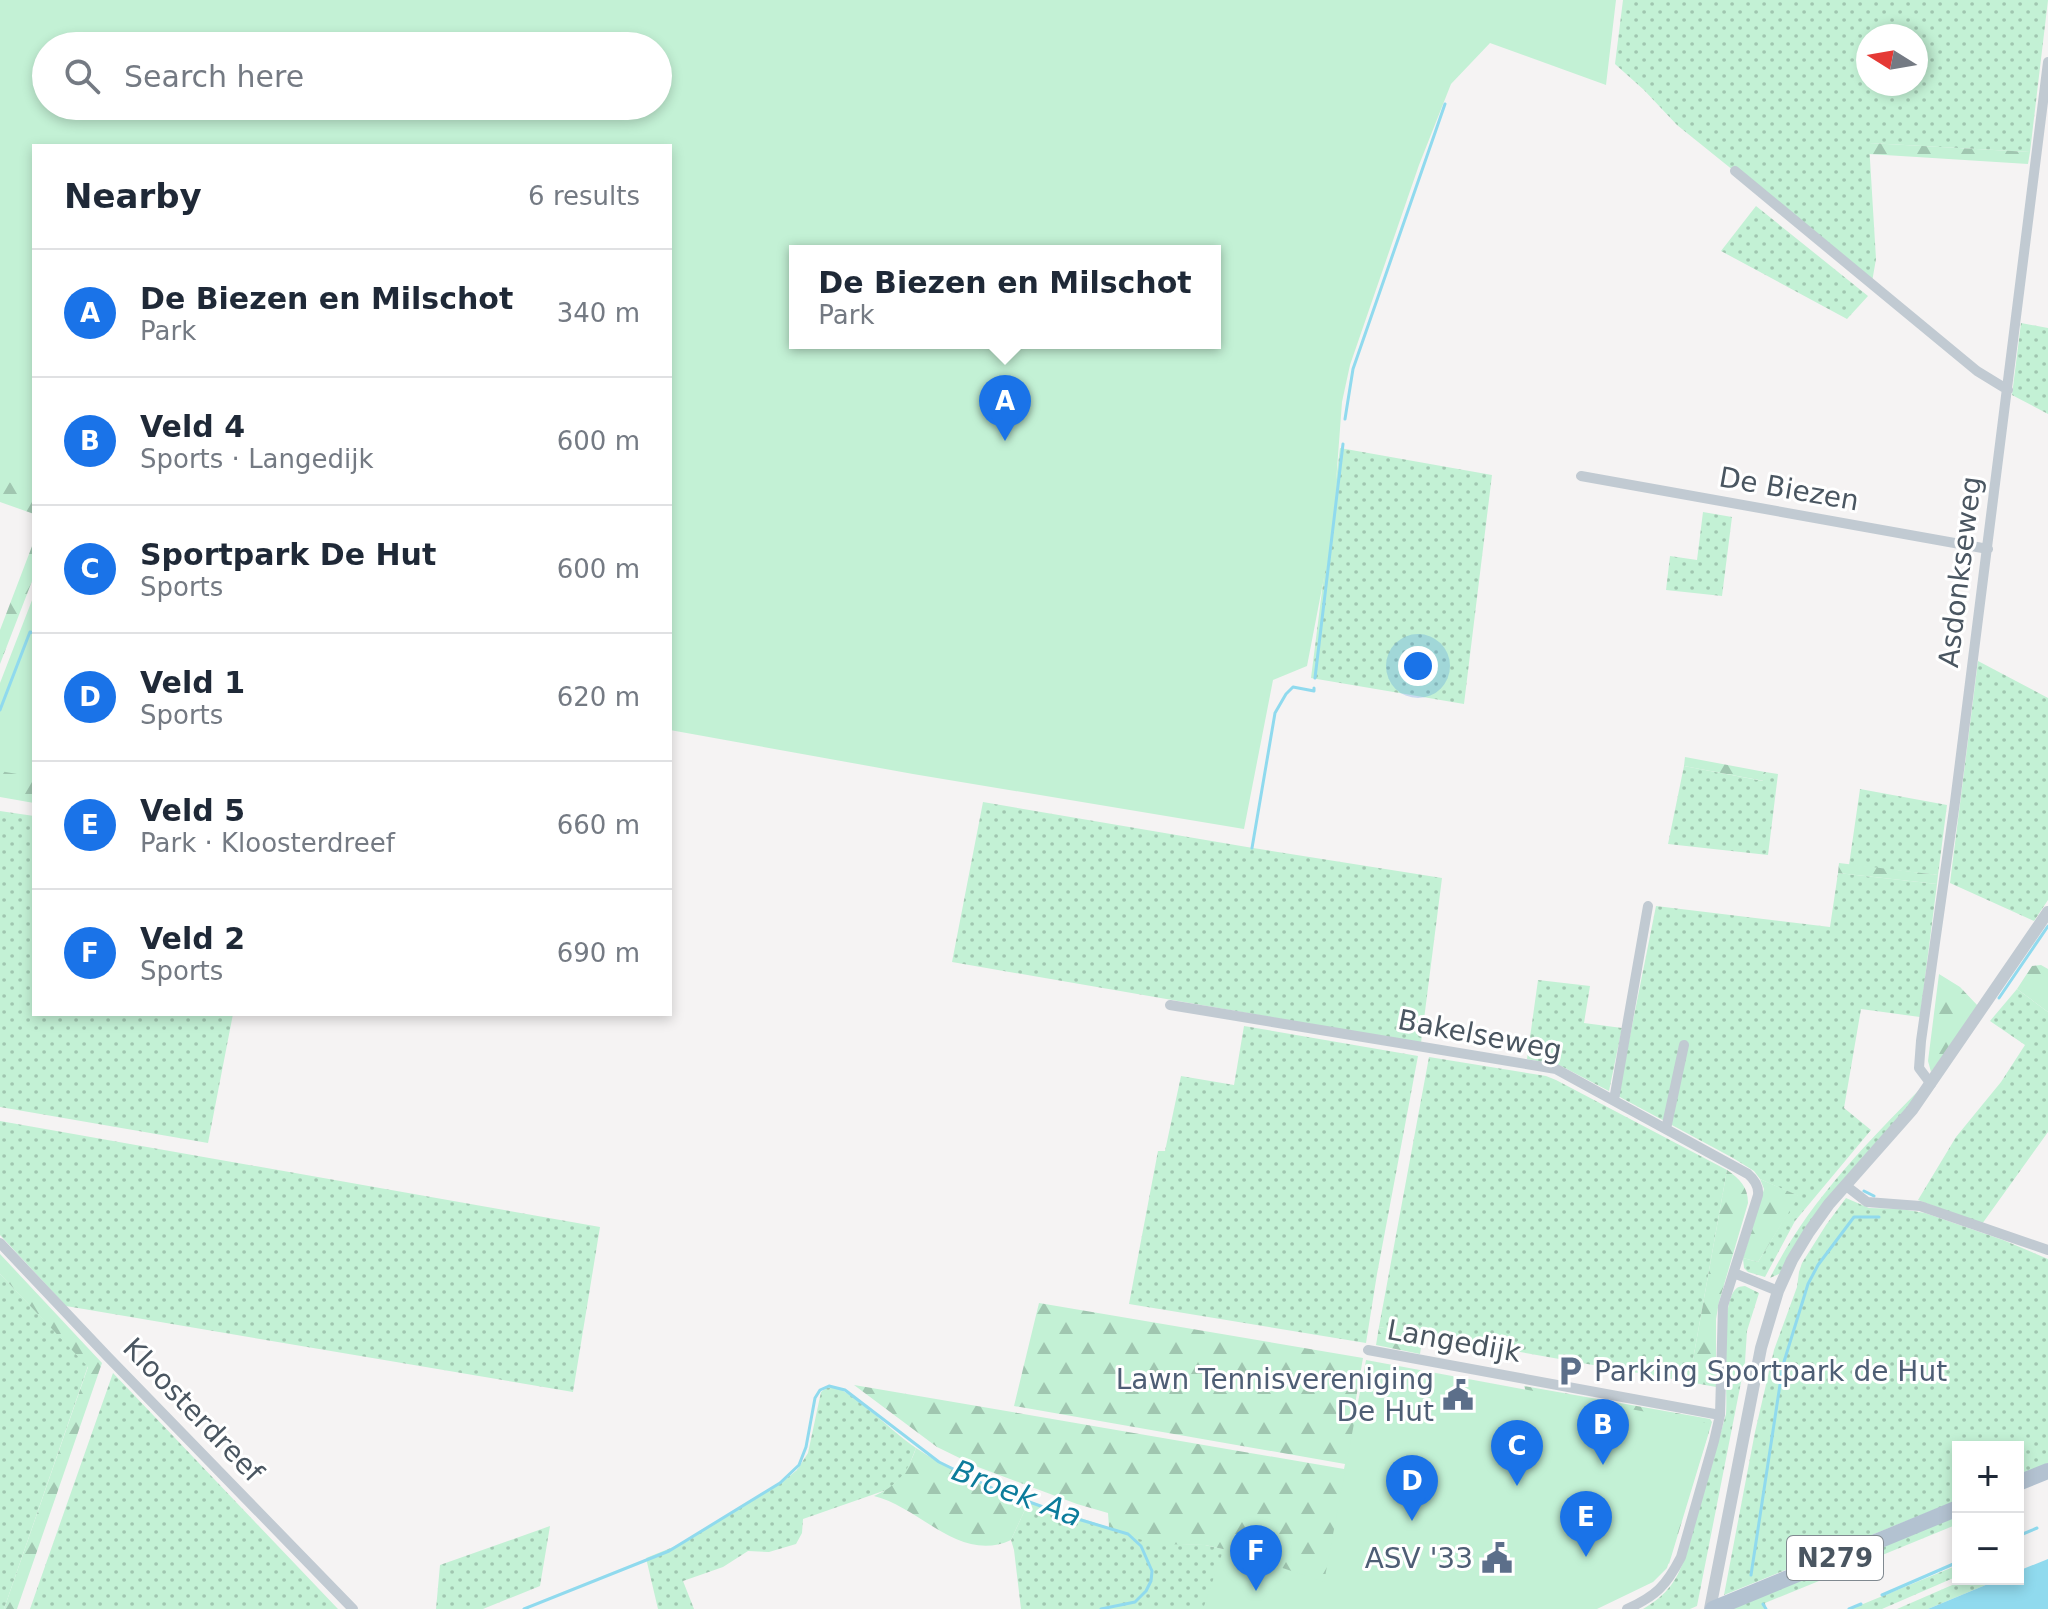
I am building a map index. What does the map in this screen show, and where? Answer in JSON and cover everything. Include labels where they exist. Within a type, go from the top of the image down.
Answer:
[{"type":"main road","points":[[2024,1481],[2048,1471]]},
{"type":"main road","name":"N279","points":[[1712,1604],[1952,1510]]},
{"type":"street","name":"Asdonkseweg","points":[[1931,1084],[1919,1065],[1988,549],[2048,62]]},
{"type":"street","points":[[1735,171],[1977,371],[2008,390]]},
{"type":"street","name":"De Biezen","points":[[1581,476],[1988,549]]},
{"type":"street","points":[[1614,1100],[1648,906]]},
{"type":"street","points":[[1712,1604],[1761,1348],[1778,1291],[1792,1260],[1845,1185],[1903,1121],[1931,1084],[2048,912]]},
{"type":"street","name":"Bakelseweg","points":[[1170,1005],[1556,1069],[1748,1174],[1755,1182],[1758,1195],[1734,1273]]},
{"type":"street","points":[[1666,1129],[1684,1045]]},
{"type":"street","points":[[1845,1185],[1867,1202],[1920,1206],[2048,1250]]},
{"type":"street","name":"Kloosterdreef","points":[[0,1243],[353,1609]]},
{"type":"street","points":[[1627,1609],[1659,1591],[1672,1576],[1681,1557],[1720,1415],[1722,1316],[1734,1273],[1778,1291]]},
{"type":"street","name":"Langedijk","points":[[1368,1350],[1720,1415]]},
{"type":"green space","points":[[0,0],[1616,0],[1606,85],[1490,43],[1451,84],[1419,165],[1350,365],[1342,402],[1332,536],[1307,666],[1273,680],[1244,829],[672,730],[672,144],[32,144],[32,490],[0,479]]},
{"type":"green space","points":[[1623,0],[2048,0],[2030,152],[1869,143],[1876,259],[1872,282],[1677,125],[1615,64]]},
{"type":"green space","points":[[1869,143],[2030,152],[2028,164],[1869,154]]},
{"type":"green space","points":[[1756,206],[1868,296],[1847,319],[1721,251]]},
{"type":"green space","points":[[2021,323],[2048,328],[2048,414],[2012,395]]},
{"type":"green space","points":[[1340,448],[1492,475],[1464,704],[1311,678]]},
{"type":"green space","points":[[0,459],[32,465],[32,513],[0,502]]},
{"type":"green space","points":[[1703,512],[1732,517],[1722,596],[1666,590],[1670,556],[1697,560]]},
{"type":"green space","points":[[32,546],[32,581],[0,664],[0,630]]},
{"type":"green space","points":[[32,600],[32,777],[0,771],[0,683]]},
{"type":"green space","points":[[32,637],[32,803],[0,797],[0,703]]},
{"type":"green space","points":[[1978,661],[2048,698],[2048,900],[2034,921],[1950,883]]},
{"type":"green space","points":[[1685,757],[1765,772],[1764,781],[1684,766]]},
{"type":"green space","points":[[1684,766],[1763,781],[1765,772],[1778,774],[1768,855],[1668,844]]},
{"type":"green space","points":[[1860,789],[1947,805],[1938,875],[1849,865]]},
{"type":"green space","points":[[983,802],[1442,878],[1421,1043],[952,962]]},
{"type":"green space","points":[[0,811],[32,816],[32,1016],[233,1016],[208,1143],[0,1107]]},
{"type":"green space","points":[[1839,863],[1938,875],[1937,884],[1838,873]]},
{"type":"green space","points":[[1838,873],[1937,884],[1920,1017],[1861,1009],[1844,1108],[1871,1130],[1795,1221],[1765,1277],[1748,1272],[1744,1268],[1743,1258],[1758,1262],[1798,1196],[1760,1179],[1754,1171],[1733,1158],[1618,1096],[1656,906],[1830,927]]},
{"type":"green space","points":[[2041,965],[2048,969],[2048,1012],[2017,989],[2032,966]]},
{"type":"green space","points":[[1939,974],[1960,987],[1978,1006],[1931,1072],[1928,1061]]},
{"type":"green space","points":[[1538,980],[1590,986],[1584,1023],[1622,1028],[1609,1091],[1561,1066],[1527,1059]]},
{"type":"green space","points":[[2017,989],[2048,1012],[2048,1132],[1982,1224],[1918,1200],[1956,1137],[2001,1082],[2025,1045],[1990,1021]]},
{"type":"green space","points":[[1244,1026],[1418,1056],[1366,1343],[1129,1304],[1158,1151],[1165,1151],[1181,1076],[1234,1085]]},
{"type":"green space","points":[[1429,1057],[1546,1076],[1727,1170],[1689,1382],[1379,1327]]},
{"type":"green space","points":[[1920,1089],[1781,1273],[1770,1278],[1784,1251],[1819,1201],[1857,1155]]},
{"type":"green space","points":[[0,1121],[600,1227],[573,1392],[66,1306],[0,1235]]},
{"type":"green space","points":[[1727,1170],[1742,1184],[1748,1203],[1716,1319],[1716,1387],[1689,1382]]},
{"type":"green space","points":[[1760,1179],[1799,1196],[1758,1262],[1743,1258],[1764,1189]]},
{"type":"green space","points":[[1846,1198],[1869,1208],[1925,1213],[2048,1259],[2048,1463],[2024,1473],[2024,1441],[1952,1441],[1952,1502],[1724,1595],[1774,1350],[1797,1287],[1802,1263]]},
{"type":"green space","points":[[0,1254],[102,1363],[17,1609],[4,1609],[88,1367],[0,1274]]},
{"type":"green space","points":[[0,1274],[88,1366],[4,1609],[0,1609]]},
{"type":"green space","points":[[1745,1286],[1759,1293],[1747,1331],[1745,1362],[1697,1606],[1690,1609],[1643,1609],[1670,1586],[1686,1554],[1726,1414],[1727,1314],[1734,1291]]},
{"type":"green space","points":[[1039,1303],[1363,1358],[1352,1422],[1377,1428],[1367,1609],[1227,1550],[1205,1545],[1156,1544],[1109,1527],[1108,1513],[978,1467],[937,1447],[854,1385],[1344,1469],[1345,1464],[1014,1406]]},
{"type":"green space","points":[[1379,1327],[1423,1334],[1420,1354],[1376,1345]]},
{"type":"green space","points":[[1366,1360],[1711,1424],[1667,1568],[1653,1582],[1597,1609],[1203,1609],[1224,1548],[1324,1582]]},
{"type":"green space","points":[[113,1373],[338,1609],[30,1609]]},
{"type":"green space","points":[[1524,1386],[1710,1419],[1712,1422],[1669,1564],[1532,1409]]},
{"type":"green space","points":[[836,1387],[916,1448],[906,1473],[889,1489],[803,1519],[802,1533],[796,1544],[769,1552],[748,1551],[723,1567],[683,1581],[694,1609],[658,1609],[646,1558],[683,1543],[797,1470],[808,1453],[821,1392]]},
{"type":"green space","points":[[916,1448],[957,1471],[1029,1501],[1011,1540],[975,1545],[957,1540],[908,1511],[874,1496],[901,1477]]},
{"type":"green space","points":[[1029,1501],[1156,1543],[1205,1545],[1227,1550],[1367,1609],[1021,1609],[1011,1540]]},
{"type":"green space","points":[[1952,1517],[1952,1526],[1765,1603],[1766,1609],[1725,1609]]},
{"type":"green space","points":[[550,1526],[540,1586],[483,1609],[436,1609],[440,1565]]},
{"type":"green space","points":[[1952,1567],[1952,1579],[1882,1609],[1851,1609]]},
{"type":"green space","points":[[1952,1585],[1986,1585],[1928,1609],[1897,1609]]},
{"type":"water","points":[[2048,1559],[2048,1609],[1928,1609],[1986,1585],[2024,1585],[2024,1569]]},
{"type":"waterway","points":[[1345,419],[1353,369],[1445,104]]},
{"type":"waterway","points":[[1315,678],[1343,444]]},
{"type":"waterway","points":[[0,710],[32,632]]},
{"type":"waterway","points":[[1252,848],[1275,713],[1293,687],[1314,691],[1314,688]]},
{"type":"waterway","points":[[1999,998],[2048,926]]},
{"type":"waterway","points":[[1864,1191],[1874,1196]]},
{"type":"waterway","points":[[1751,1575],[1783,1365],[1808,1284],[1818,1265],[1854,1217],[1879,1217]]},
{"type":"waterway","name":"Broek Aa","points":[[524,1609],[669,1551],[780,1483],[799,1465],[806,1447],[815,1398],[820,1390],[829,1386],[845,1390],[939,1462],[996,1490],[1128,1534],[1141,1546],[1152,1571],[1151,1581],[1135,1602],[1101,1609]]},
{"type":"waterway","points":[[2024,1533],[2037,1528]]},
{"type":"waterway","points":[[1882,1595],[1952,1565]]},
{"type":"waterway","points":[[1763,1604],[1766,1609]]},
{"type":"waterway","points":[[1849,1609],[1861,1604]]},
{"type":"place","name":"De Biezen en Milschot","points":[[1005,441]]},
{"type":"place","name":"Parking Sportpark de Hut","points":[[1570,1371]]},
{"type":"place","name":"Lawn Tennisvereniging De Hut","points":[[1458,1395]]},
{"type":"place","name":"Veld 4","points":[[1603,1465]]},
{"type":"place","name":"Sportpark De Hut","points":[[1517,1486]]},
{"type":"place","name":"Veld 1","points":[[1412,1521]]},
{"type":"place","name":"Veld 5","points":[[1586,1557]]},
{"type":"place","name":"ASV '33","points":[[1497,1558]]},
{"type":"place","name":"Veld 2","points":[[1256,1591]]}]
